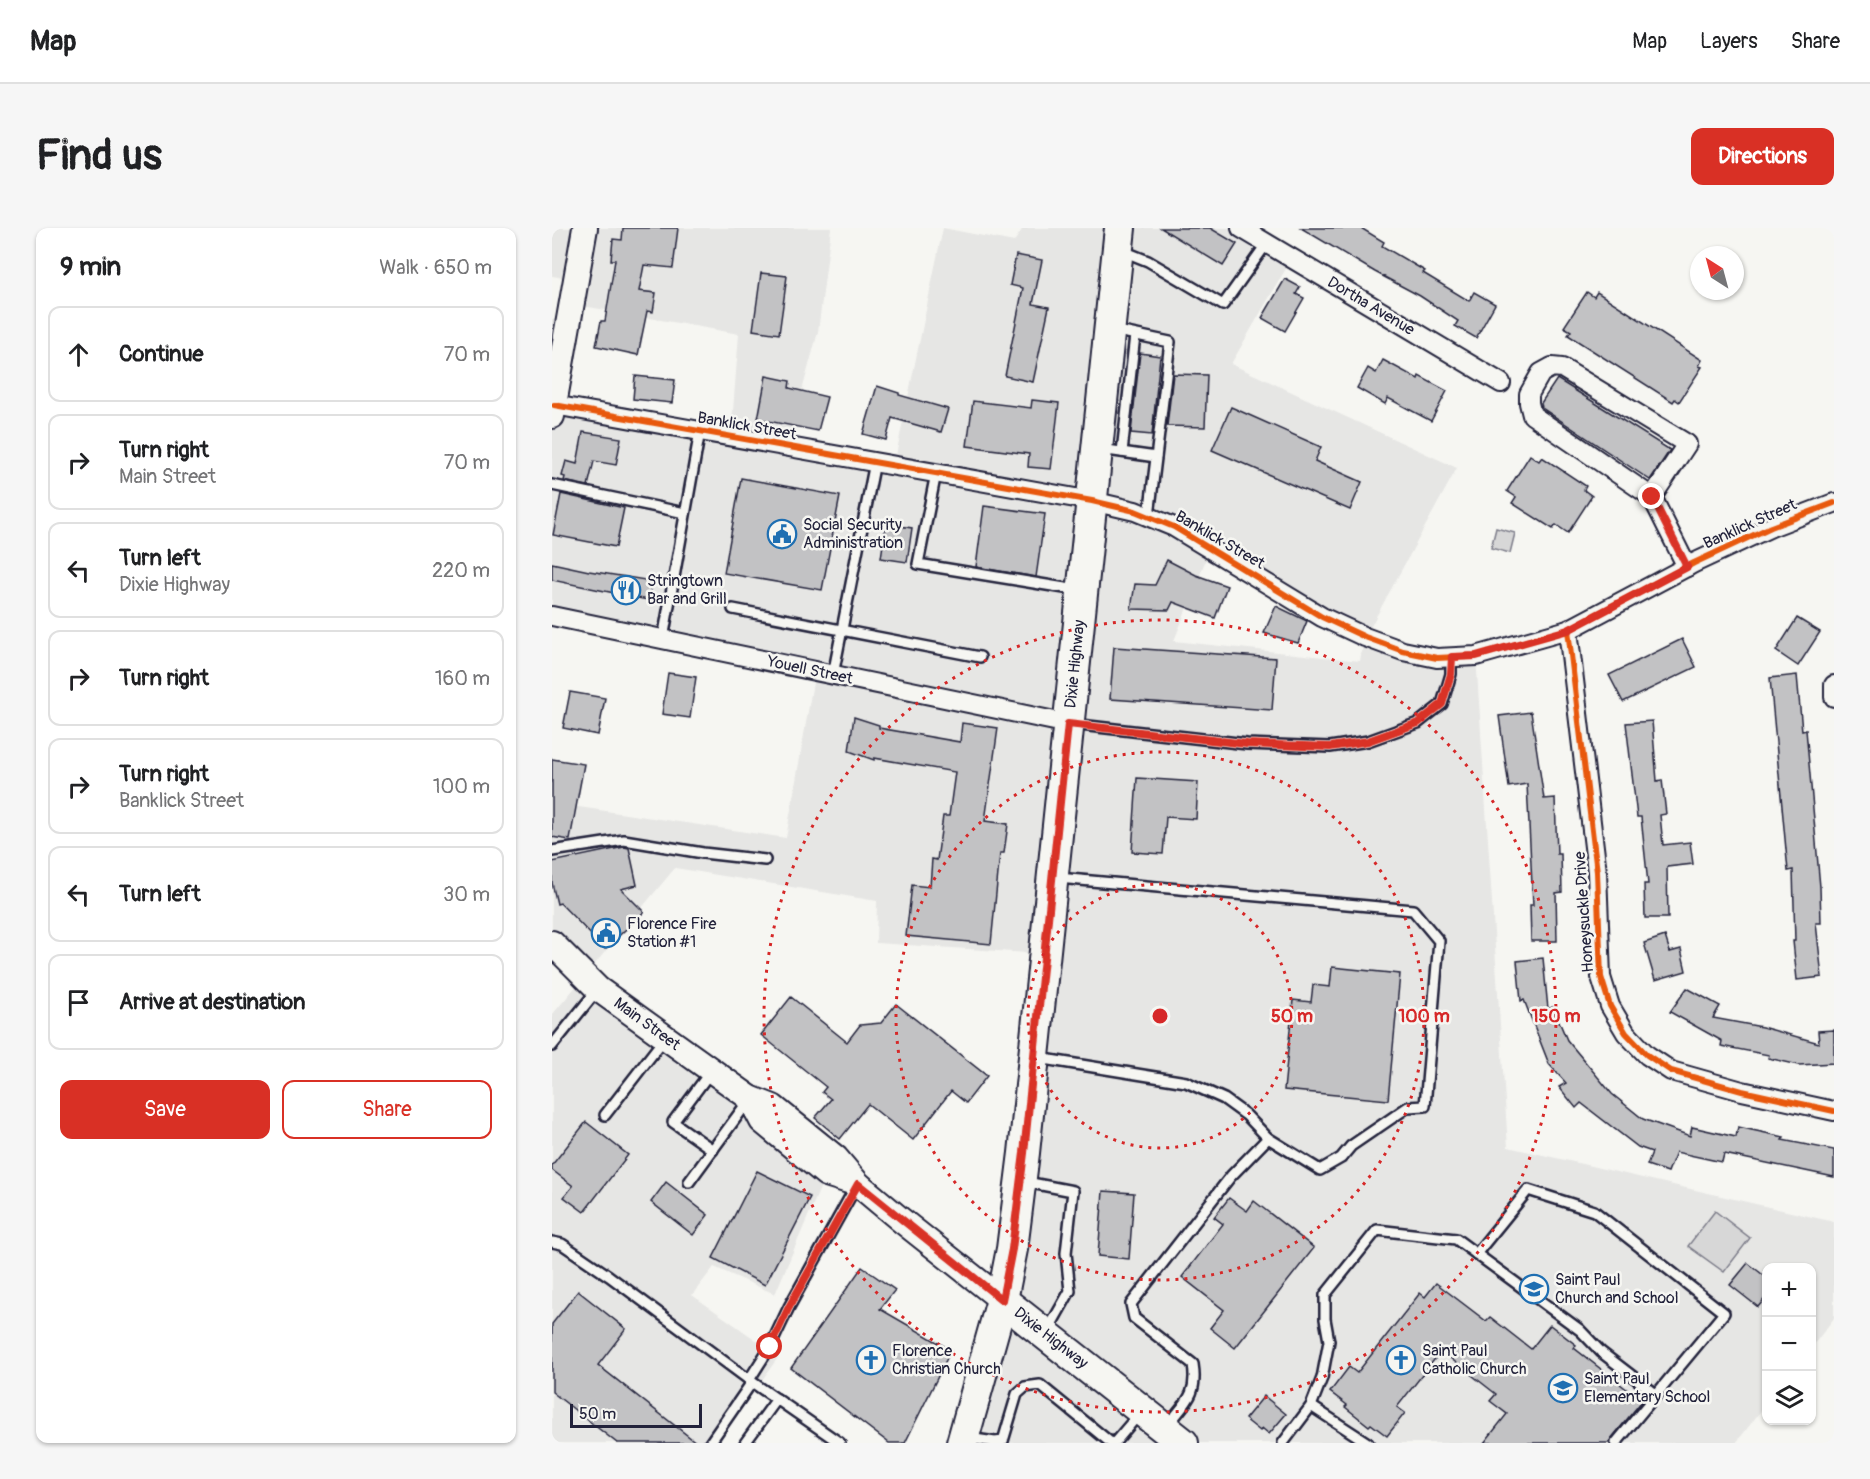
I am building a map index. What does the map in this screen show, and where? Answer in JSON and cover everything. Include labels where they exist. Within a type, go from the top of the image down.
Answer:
[{"type":"main road","name":"Dixie Highway","points":[[1119,239],[1122,332],[1110,451],[1092,501],[1034,1058],[1012,1249],[1002,1300],[1174,1436]]},
{"type":"main road","points":[[962,1440],[1002,1300]]},
{"type":"street","name":"Dortha Avenue","points":[[1241,228],[1501,384]]},
{"type":"street","points":[[553,408],[562,338],[582,230]]},
{"type":"street","points":[[1652,497],[1687,444],[1562,368],[1552,367],[1541,373],[1529,394],[1528,403],[1532,415],[1652,497],[1687,567]]},
{"type":"street","name":"Banklick Street","points":[[553,408],[700,431],[1092,501],[1149,516],[1174,527],[1322,617],[1402,651],[1437,658],[1476,656],[1568,630],[1687,567],[1771,527],[1834,503]]},
{"type":"street","name":"Youell Street","points":[[552,616],[1068,724]]},
{"type":"street","name":"Honeysuckle Drive","points":[[1568,630],[1597,872],[1601,977],[1610,1006],[1626,1033],[1647,1055],[1671,1071],[1742,1091],[1834,1111]]},
{"type":"street","points":[[1834,685],[1834,697]]},
{"type":"street","name":"Main Street","points":[[552,943],[598,989],[750,1098],[762,1121],[826,1174],[858,1184],[1002,1300]]},
{"type":"lane","points":[[1119,239],[1148,261],[1223,305],[1266,243]]},
{"type":"lane","points":[[1149,516],[1156,457],[1158,411],[1170,342],[1122,332],[1134,376],[1131,407],[1110,451],[1156,457]]},
{"type":"lane","points":[[663,639],[700,431]]},
{"type":"lane","points":[[833,675],[874,462]]},
{"type":"lane","points":[[936,473],[918,564],[1083,591]]},
{"type":"lane","points":[[552,485],[685,513]]},
{"type":"lane","points":[[734,609],[980,657]]},
{"type":"lane","points":[[1068,724],[1247,744],[1330,747],[1368,741],[1418,723],[1442,704],[1451,674],[1452,657]]},
{"type":"lane","points":[[552,850],[624,840],[765,860]]},
{"type":"lane","points":[[1034,1058],[1186,1082],[1224,1099],[1246,1115],[1268,1138],[1320,1170],[1341,1158],[1351,1146],[1408,1107],[1425,1106],[1439,941],[1413,910],[1052,877]]},
{"type":"lane","points":[[552,1046],[598,989]]},
{"type":"lane","points":[[605,1115],[665,1037]]},
{"type":"lane","points":[[712,1070],[673,1122],[712,1150]]},
{"type":"lane","points":[[689,1182],[750,1098]]},
{"type":"lane","points":[[1174,1436],[1196,1381],[1193,1364],[1134,1318],[1131,1304],[1231,1176],[1268,1138]]},
{"type":"lane","points":[[1020,1181],[1073,1191],[1066,1253],[1070,1291],[1045,1334]]},
{"type":"lane","points":[[710,1443],[770,1347],[789,1307],[858,1184]]},
{"type":"lane","points":[[1476,1254],[1528,1190],[1594,1211],[1724,1313],[1616,1443]]},
{"type":"lane","points":[[1282,1443],[1311,1406],[1322,1378],[1329,1341],[1325,1319],[1325,1295],[1377,1230],[1456,1239],[1580,1330],[1601,1352],[1657,1395]]},
{"type":"lane","points":[[552,1242],[561,1244],[609,1276],[750,1381],[840,1443]]},
{"type":"lane","points":[[962,1440],[995,1443],[1003,1441],[1017,1394],[1025,1387],[1040,1385],[1112,1443],[1116,1442],[1141,1410]]},
{"type":"lane","points":[[759,1443],[748,1440],[777,1400]]},
{"type":"lane","points":[[1311,1406],[1368,1443]]},
{"type":"shaded area","points":[[552,228],[831,228],[818,332],[787,446],[894,465],[943,228],[1014,242],[1023,228],[1241,228],[1292,258],[1231,364],[1457,468],[1365,637],[1476,656],[1508,1147],[1834,1222],[1834,1318],[1816,1342],[1816,1263],[1762,1263],[1762,1409],[1736,1443],[962,1443],[976,1387],[1044,954],[876,943],[877,901],[675,868],[584,977],[552,943],[552,803],[786,838],[815,671],[552,616],[552,319],[569,321],[554,405],[731,436],[739,334],[572,304],[576,280],[552,276]],"holes":[[[1210,549],[1364,637],[1360,661],[1174,641]]]},
{"type":"shaded area","points":[[1496,528],[1515,533],[1510,553],[1491,548]]},
{"type":"shaded area","points":[[584,977],[826,1174],[775,1294],[714,1267],[692,1295],[779,1356],[717,1443],[552,1443],[552,1015]]},
{"type":"shaded area","points":[[1715,1211],[1750,1238],[1724,1272],[1688,1246]]},
{"type":"building","points":[[623,228],[678,228],[673,268],[644,265],[639,291],[656,293],[653,312],[647,311],[638,355],[596,346],[601,321],[605,321],[615,260],[611,260],[613,239],[622,240]]},
{"type":"building","points":[[1161,228],[1210,228],[1237,244],[1223,266]]},
{"type":"building","points":[[1301,228],[1361,228],[1384,242],[1382,246],[1425,271],[1423,273],[1469,301],[1474,292],[1495,304],[1476,338],[1455,326],[1458,321],[1420,296]]},
{"type":"building","points":[[1016,255],[1042,260],[1033,304],[1049,307],[1033,382],[1005,376],[1023,288],[1010,285]]},
{"type":"building","points":[[761,273],[787,276],[779,334],[753,330]]},
{"type":"building","points":[[1285,279],[1300,287],[1296,294],[1304,298],[1285,331],[1262,318]]},
{"type":"building","points":[[1587,292],[1594,297],[1597,292],[1702,360],[1699,366],[1702,367],[1679,402],[1675,399],[1673,402],[1568,335],[1571,331],[1564,327]]},
{"type":"building","points":[[1140,353],[1160,356],[1152,435],[1131,433]]},
{"type":"building","points":[[1383,360],[1418,379],[1419,376],[1447,391],[1431,421],[1388,398],[1385,404],[1357,388],[1368,368],[1376,373]]},
{"type":"building","points":[[1173,374],[1207,375],[1205,427],[1167,426]]},
{"type":"building","points":[[635,376],[675,380],[672,403],[633,399]]},
{"type":"building","points":[[766,376],[790,381],[789,388],[827,397],[818,431],[758,419]]},
{"type":"building","points":[[1557,379],[1670,450],[1650,480],[1542,408],[1541,403]]},
{"type":"building","points":[[877,386],[948,409],[941,432],[892,418],[886,440],[863,434]]},
{"type":"building","points":[[1032,400],[1059,403],[1051,469],[1028,467],[1029,454],[967,446],[973,401],[1031,408]]},
{"type":"building","points":[[1231,407],[1321,447],[1315,461],[1362,482],[1350,510],[1212,450]]},
{"type":"building","points":[[583,432],[621,438],[616,465],[594,461],[588,486],[564,481],[565,477],[562,476],[566,461],[577,464]]},
{"type":"building","points":[[1530,455],[1539,461],[1542,457],[1586,486],[1584,490],[1592,496],[1568,533],[1556,525],[1553,529],[1512,503],[1516,497],[1507,491]]},
{"type":"building","name":"Social Security Administration","points":[[741,478],[840,496],[822,590],[724,573]]},
{"type":"building","points":[[561,494],[624,508],[616,547],[553,535]]},
{"type":"building","points":[[984,506],[1045,514],[1036,577],[976,567]]},
{"type":"building","points":[[886,524],[912,528],[907,562],[881,558]]},
{"type":"building","points":[[1167,560],[1196,575],[1227,586],[1215,618],[1173,602],[1169,610],[1131,609],[1135,584],[1155,585]]},
{"type":"building","name":"Stringtown Bar and Grill","points":[[552,563],[652,581],[648,600],[552,580]]},
{"type":"building","points":[[1276,606],[1307,621],[1298,643],[1264,633]]},
{"type":"building","points":[[1797,618],[1820,632],[1798,666],[1776,651]]},
{"type":"building","points":[[1682,639],[1696,667],[1623,702],[1609,675]]},
{"type":"building","points":[[1114,647],[1276,658],[1272,710],[1110,699]]},
{"type":"building","points":[[668,673],[696,677],[690,718],[662,714]]},
{"type":"building","points":[[1797,675],[1802,731],[1806,730],[1820,887],[1821,923],[1816,923],[1822,977],[1797,980],[1793,941],[1795,941],[1793,870],[1788,871],[1770,678]]},
{"type":"building","points":[[570,692],[605,698],[598,735],[563,728]]},
{"type":"building","points":[[1531,712],[1544,799],[1555,798],[1557,854],[1561,854],[1562,892],[1556,893],[1557,941],[1531,941],[1530,905],[1533,905],[1527,784],[1509,787],[1499,716]]},
{"type":"building","points":[[854,717],[879,725],[879,728],[960,742],[962,723],[998,728],[985,821],[1008,824],[1004,853],[1000,853],[991,944],[906,936],[912,885],[930,887],[932,859],[937,860],[943,816],[949,816],[955,772],[874,758],[874,760],[849,751]]},
{"type":"building","points":[[1652,721],[1657,781],[1662,780],[1666,814],[1660,815],[1663,845],[1690,842],[1693,864],[1667,867],[1668,918],[1645,918],[1644,884],[1648,884],[1641,817],[1637,817],[1626,723]]},
{"type":"building","points":[[552,759],[584,764],[570,840],[552,837]]},
{"type":"building","points":[[1137,778],[1198,782],[1196,819],[1166,817],[1163,854],[1132,852]]},
{"type":"building","points":[[624,847],[629,848],[637,885],[621,889],[644,912],[605,949],[560,903],[557,904],[552,883],[552,862]]},
{"type":"building","points":[[1665,936],[1670,952],[1681,949],[1686,971],[1655,980],[1644,943]]},
{"type":"building","points":[[1543,958],[1548,1009],[1553,1007],[1567,1040],[1612,1094],[1643,1119],[1690,1136],[1692,1127],[1736,1137],[1738,1127],[1784,1137],[1782,1140],[1834,1150],[1834,1177],[1724,1154],[1722,1162],[1676,1152],[1668,1172],[1647,1165],[1652,1152],[1638,1147],[1581,1103],[1576,1108],[1559,1087],[1566,1083],[1549,1064],[1524,1000],[1521,1001],[1517,961]]},
{"type":"building","points":[[1332,967],[1400,974],[1388,1100],[1284,1090],[1293,1000],[1311,1002],[1313,985],[1330,987]]},
{"type":"building","points":[[1687,988],[1720,1006],[1713,1018],[1762,1027],[1819,1043],[1818,1031],[1834,1030],[1834,1063],[1799,1065],[1768,1058],[1769,1055],[1721,1046],[1722,1041],[1670,1012]]},
{"type":"building","points":[[791,997],[847,1042],[860,1025],[881,1023],[896,1004],[987,1076],[966,1103],[951,1091],[913,1140],[868,1104],[840,1139],[815,1118],[831,1099],[822,1092],[826,1087],[761,1035]]},
{"type":"building","points":[[586,1122],[628,1155],[584,1212],[564,1197],[573,1186],[552,1170],[552,1165]]},
{"type":"building","points":[[757,1171],[810,1197],[765,1285],[713,1258]]},
{"type":"building","points":[[666,1182],[708,1215],[693,1235],[651,1202]]},
{"type":"building","points":[[1103,1191],[1134,1193],[1129,1259],[1098,1256]]},
{"type":"building","points":[[1229,1198],[1247,1211],[1254,1201],[1314,1248],[1235,1348],[1210,1328],[1224,1310],[1182,1277],[1223,1224],[1214,1217]]},
{"type":"building","points":[[1748,1263],[1762,1274],[1762,1302],[1758,1307],[1730,1285]]},
{"type":"building","name":"Florence Christian Church","points":[[862,1267],[895,1290],[880,1309],[951,1350],[905,1443],[889,1443],[791,1368]]},
{"type":"building","points":[[1436,1283],[1486,1321],[1490,1317],[1531,1349],[1550,1325],[1576,1345],[1574,1348],[1642,1401],[1609,1443],[1484,1443],[1507,1414],[1490,1401],[1496,1394],[1441,1351],[1397,1407],[1405,1413],[1387,1436],[1371,1424],[1369,1426],[1330,1392],[1349,1367],[1357,1373],[1420,1293],[1425,1297]]},
{"type":"building","points":[[578,1291],[626,1329],[598,1365],[697,1443],[617,1443],[552,1392],[552,1324]]},
{"type":"building","points":[[1264,1396],[1286,1414],[1269,1434],[1262,1428],[1260,1431],[1245,1419]]},
{"type":"cycle path","points":[[554,405],[1092,501],[1135,511],[1174,527],[1322,617],[1403,651],[1437,658],[1476,656],[1568,630],[1694,563],[1771,527],[1834,503]]},
{"type":"cycle path","points":[[1568,630],[1597,872],[1601,977],[1610,1006],[1626,1033],[1647,1055],[1671,1071],[1742,1091],[1834,1111]]},
{"type":"place","name":"Social Security Administration","points":[[782,534]]},
{"type":"place","name":"Stringtown Bar and Grill","points":[[626,590]]},
{"type":"place","name":"Florence Fire Station #1","points":[[606,933]]},
{"type":"place","name":"Saint Paul Church and School","points":[[1534,1289]]},
{"type":"place","name":"Florence Christian Church","points":[[871,1360]]},
{"type":"place","name":"Saint Paul Catholic Church","points":[[1401,1360]]},
{"type":"place","name":"Saint Paul Elementary School","points":[[1563,1388]]},
{"type":"route","points":[[770,1347],[789,1307],[858,1184],[1002,1300],[1012,1249],[1024,1153],[1068,724],[1247,744],[1297,744],[1330,747],[1368,741],[1418,723],[1442,704],[1451,674],[1452,657],[1476,656],[1568,630],[1687,567],[1652,497]]}]
